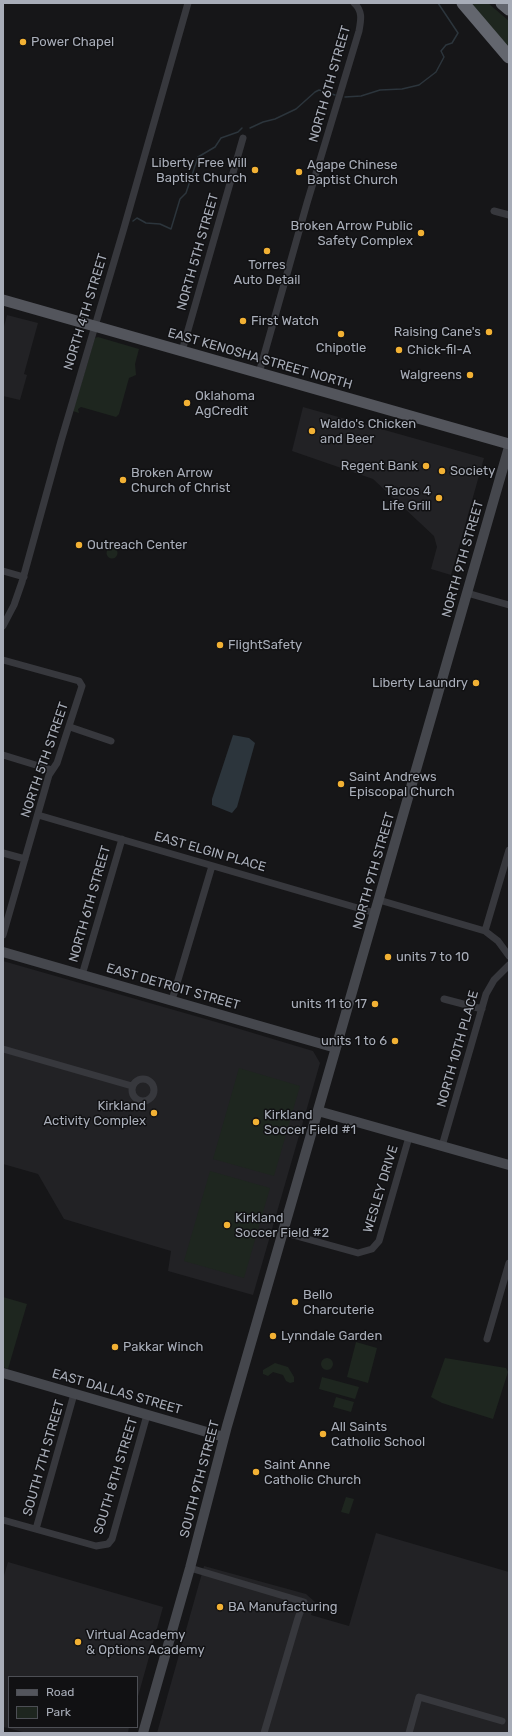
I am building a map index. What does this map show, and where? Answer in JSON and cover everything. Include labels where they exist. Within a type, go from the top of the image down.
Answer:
[{"type":"highway","points":[[463,3],[509,57]]},
{"type":"highway","points":[[502,3],[509,9]]},
{"type":"main road","name":"EAST KENOSHA STREET NORTH","points":[[3,300],[509,446]]},
{"type":"main road","name":"NORTH 9TH STREET","points":[[282,1232],[509,446]]},
{"type":"main road","name":"EAST DETROIT STREET","points":[[3,952],[336,1048]]},
{"type":"main road","points":[[318,1111],[509,1165]]},
{"type":"main road","name":"SOUTH 9TH STREET","points":[[143,1733],[282,1232]]},
{"type":"main road","name":"EAST DALLAS STREET","points":[[3,1373],[224,1437]]},
{"type":"street","name":"NORTH 4TH STREET","points":[[3,626],[14,605],[24,576],[60,441],[126,221],[188,3]]},
{"type":"street","name":"NORTH 6TH STREET","points":[[259,373],[307,203],[359,31],[361,21],[359,9],[354,3]]},
{"type":"street","name":"NORTH 5TH STREET","points":[[182,351],[243,138]]},
{"type":"street","points":[[494,211],[509,216]]},
{"type":"street","points":[[3,571],[24,576]]},
{"type":"street","points":[[467,593],[509,605]]},
{"type":"street","name":"NORTH 5TH STREET","points":[[3,660],[79,681],[82,684],[70,727],[57,763],[52,770],[3,936]]},
{"type":"street","points":[[70,727],[111,741]]},
{"type":"street","points":[[3,755],[52,770]]},
{"type":"street","name":"EAST ELGIN PLACE","points":[[38,815],[375,913]]},
{"type":"street","name":"NORTH 6TH STREET","points":[[82,975],[122,839]]},
{"type":"street","points":[[485,931],[509,850]]},
{"type":"street","points":[[3,853],[25,859]]},
{"type":"street","points":[[172,1000],[212,866]]},
{"type":"street","points":[[379,900],[485,931],[498,941],[509,956]]},
{"type":"street","name":"NORTH 10TH PLACE","points":[[442,1146],[482,1009],[491,984],[496,976],[509,965]]},
{"type":"street","points":[[444,999],[482,1009]]},
{"type":"street","points":[[3,1049],[132,1086]]},
{"type":"street","name":"WESLEY DRIVE","points":[[282,1232],[354,1253],[367,1252],[374,1248],[379,1240],[409,1137]]},
{"type":"street","points":[[487,1339],[509,1263]]},
{"type":"street","name":"SOUTH 7TH STREET","points":[[36,1529],[74,1394]]},
{"type":"street","name":"SOUTH 8TH STREET","points":[[36,1529],[96,1546],[104,1546],[108,1544],[112,1539],[147,1415]]},
{"type":"street","points":[[3,1520],[36,1529]]},
{"type":"street","points":[[190,1568],[304,1602],[264,1733]]},
{"type":"street","points":[[409,1733],[419,1697],[502,1721]]},
{"type":"shaded area","points":[[7,315],[38,323],[24,374],[27,375],[20,400],[3,396],[3,330]]},
{"type":"shaded area","points":[[303,407],[484,458],[451,575],[431,569],[437,547],[434,536],[373,479],[292,451]]},
{"type":"shaded area","points":[[233,735],[249,738],[255,743],[237,807],[232,813],[212,805],[212,799]]},
{"type":"shaded area","name":"Kirkland Activity Complex","points":[[3,961],[313,1051],[320,1063],[253,1295],[168,1271],[171,1251],[64,1219],[38,1174],[3,1164]]},
{"type":"shaded area","points":[[376,1533],[509,1572],[509,1733],[157,1733],[204,1566],[306,1594],[315,1602],[311,1615],[349,1626]]},
{"type":"shaded area","name":"Virtual Academy & Options Academy","points":[[8,1562],[163,1607],[138,1696],[138,1676],[8,1676],[8,1728],[129,1728],[128,1733],[27,1733],[3,1727],[3,1579]]},
{"type":"green space","points":[[468,3],[488,3],[509,21],[509,50]]},
{"type":"green space","points":[[98,337],[139,349],[135,364],[136,375],[129,378],[119,414],[116,417],[81,407],[78,409],[79,413],[73,411],[95,338]]},
{"type":"green space","points":[[112,547],[116,549],[118,553],[116,557],[112,559],[108,557],[106,553],[108,549]]},
{"type":"green space","name":"Kirkland Soccer Field #1","points":[[239,1068],[300,1086],[274,1176],[213,1159]]},
{"type":"green space","name":"Kirkland Soccer Field #2","points":[[210,1171],[270,1188],[244,1278],[184,1261]]},
{"type":"green space","points":[[3,1297],[27,1304],[8,1369],[3,1367]]},
{"type":"green space","points":[[356,1342],[377,1348],[368,1383],[347,1377]]},
{"type":"green space","points":[[325,1358],[329,1358],[333,1364],[329,1370],[325,1370],[321,1366],[321,1362]]},
{"type":"green space","points":[[445,1358],[506,1368],[508,1372],[493,1419],[442,1403],[431,1397]]},
{"type":"green space","points":[[275,1363],[288,1367],[294,1377],[294,1382],[290,1383],[286,1381],[283,1375],[273,1372],[268,1376],[263,1374],[263,1370]]},
{"type":"green space","points":[[322,1377],[359,1387],[355,1399],[319,1389]]},
{"type":"green space","points":[[336,1397],[354,1402],[351,1412],[333,1407]]},
{"type":"green space","points":[[346,1497],[354,1499],[349,1514],[341,1512]]},
{"type":"waterway","points":[[345,97],[361,96],[380,90],[402,89],[419,85],[436,72],[444,57],[441,51],[446,45],[452,43],[458,33],[438,3]]},
{"type":"waterway","points":[[250,128],[263,122],[275,119],[296,109],[319,90],[335,95]]},
{"type":"waterway","points":[[133,221],[137,218],[146,223],[160,224],[171,229],[180,199],[186,193],[198,157],[215,147],[221,138],[238,132],[242,128]]},
{"type":"place","name":"Power Chapel","points":[[23,42]]},
{"type":"place","name":"Liberty Free Will Baptist Church","points":[[255,170]]},
{"type":"place","name":"Agape Chinese Baptist Church","points":[[299,172]]},
{"type":"place","name":"Broken Arrow Public Safety Complex","points":[[421,233]]},
{"type":"place","name":"Torres Auto Detail","points":[[267,251]]},
{"type":"place","name":"First Watch","points":[[243,321]]},
{"type":"place","name":"Raising Cane's","points":[[489,332]]},
{"type":"place","name":"Chipotle","points":[[341,334]]},
{"type":"place","name":"Chick-fil-A","points":[[399,350]]},
{"type":"place","name":"Walgreens","points":[[470,375]]},
{"type":"place","name":"Oklahoma AgCredit","points":[[187,403]]},
{"type":"place","name":"Waldo's Chicken and Beer","points":[[312,431]]},
{"type":"place","name":"Regent Bank","points":[[426,466]]},
{"type":"place","name":"Society","points":[[442,471]]},
{"type":"place","name":"Broken Arrow Church of Christ","points":[[123,480]]},
{"type":"place","name":"Tacos 4 Life Grill","points":[[439,498]]},
{"type":"place","name":"Outreach Center","points":[[79,545]]},
{"type":"place","name":"FlightSafety","points":[[220,645]]},
{"type":"place","name":"Liberty Laundry","points":[[476,683]]},
{"type":"place","name":"Saint Andrews Episcopal Church","points":[[341,784]]},
{"type":"place","name":"units 7 to 10","points":[[388,957]]},
{"type":"place","name":"units 11 to 17","points":[[375,1004]]},
{"type":"place","name":"units 1 to 6","points":[[395,1041]]},
{"type":"place","name":"Kirkland Activity Complex","points":[[154,1113]]},
{"type":"place","name":"Kirkland Soccer Field #1","points":[[256,1122]]},
{"type":"place","name":"Kirkland Soccer Field #2","points":[[227,1225]]},
{"type":"place","name":"Bello Charcuterie","points":[[295,1302]]},
{"type":"place","name":"Lynndale Garden","points":[[273,1336]]},
{"type":"place","name":"Pakkar Winch","points":[[115,1347]]},
{"type":"place","name":"All Saints Catholic School","points":[[323,1434]]},
{"type":"place","name":"Saint Anne Catholic Church","points":[[256,1472]]},
{"type":"place","name":"BA Manufacturing","points":[[220,1607]]},
{"type":"place","name":"Virtual Academy & Options Academy","points":[[78,1642]]}]
